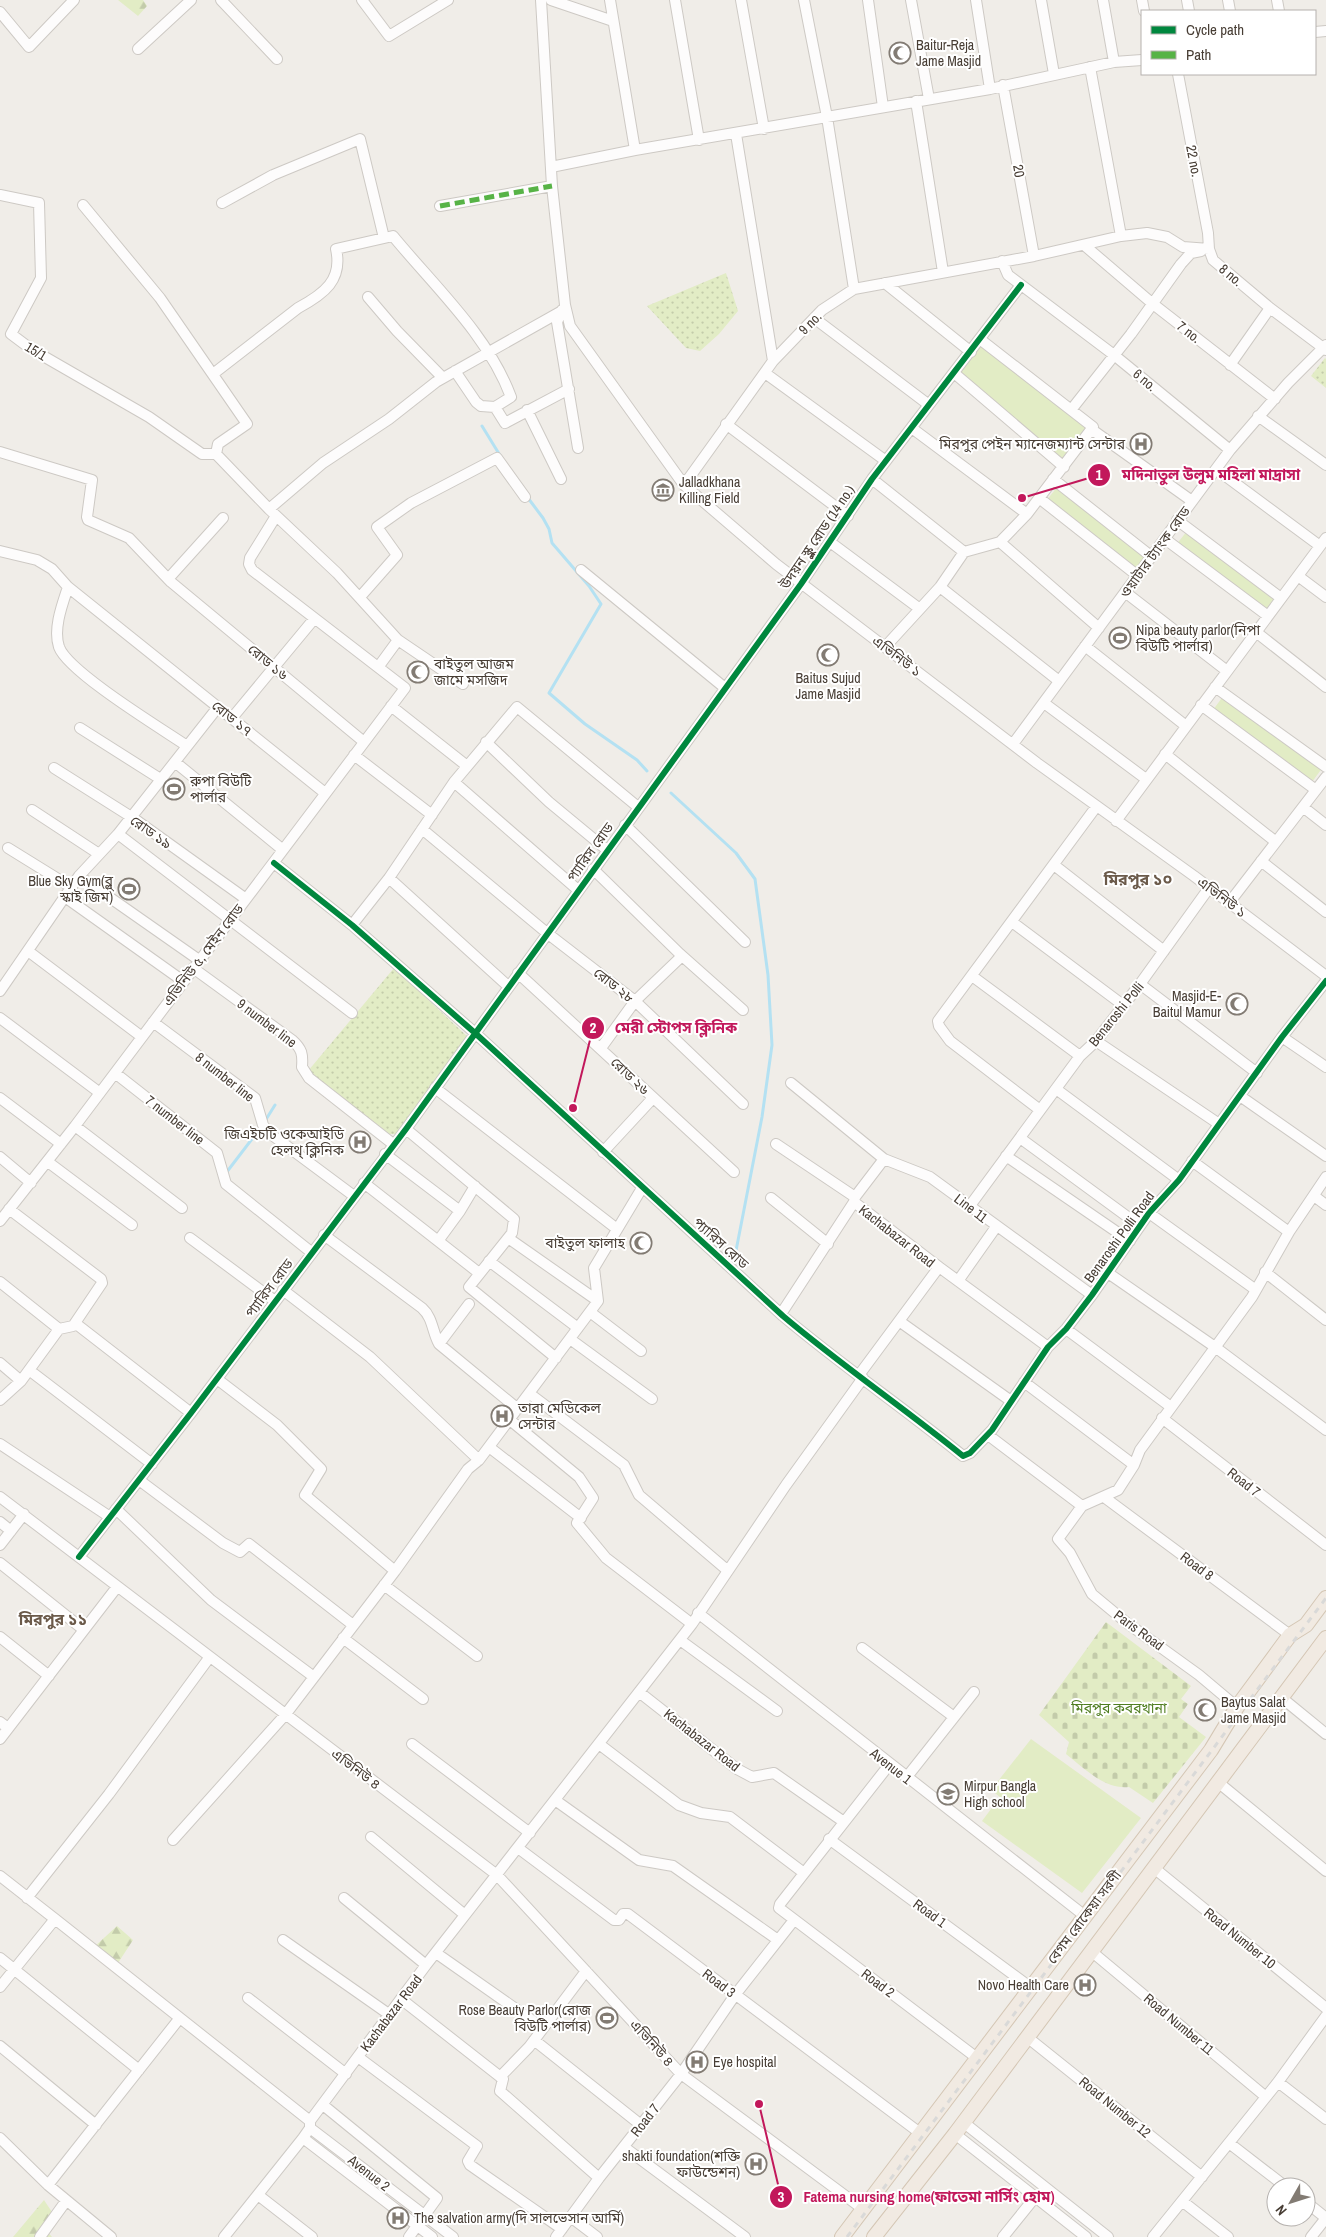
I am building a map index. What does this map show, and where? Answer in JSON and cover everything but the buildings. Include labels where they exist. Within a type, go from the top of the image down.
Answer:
[{"type":"main road","name":"বেগম রোকেয়া সরণী","points":[[842,2237],[1211,1750],[1237,1707],[1290,1635],[1306,1625],[1326,1598]]},
{"type":"main road","name":"বেগম রোকেয়া সরণী","points":[[874,2237],[955,2134],[1326,1638]]},
{"type":"street","points":[[0,12],[29,47],[74,0]]},
{"type":"street","points":[[138,49],[191,0]]},
{"type":"street","points":[[221,0],[277,58]]},
{"type":"street","points":[[362,0],[390,36],[448,0]]},
{"type":"street","points":[[541,0],[552,186],[563,308],[557,322],[578,448]]},
{"type":"street","points":[[551,0],[614,22]]},
{"type":"street","points":[[622,0],[611,1],[635,150]]},
{"type":"street","points":[[675,0],[698,140]]},
{"type":"street","points":[[741,0],[764,129]]},
{"type":"street","points":[[804,0],[827,117],[854,289]]},
{"type":"street","points":[[868,0],[883,107]]},
{"type":"street","points":[[911,0],[929,99]]},
{"type":"street","points":[[976,0],[990,89]]},
{"type":"street","points":[[1041,0],[1054,74]]},
{"type":"street","points":[[1103,0],[1114,62]]},
{"type":"street","points":[[551,167],[635,150],[990,89],[1114,62],[1141,60]]},
{"type":"street","points":[[1090,67],[1122,236]]},
{"type":"street","name":"22 no.","points":[[1178,75],[1208,233],[1209,249]]},
{"type":"street","name":"20","points":[[1003,85],[1034,256]]},
{"type":"street","points":[[916,101],[943,272]]},
{"type":"street","points":[[736,134],[772,361]]},
{"type":"street","points":[[222,203],[273,175],[360,139],[384,238]]},
{"type":"street","points":[[440,206],[552,186]]},
{"type":"street","name":"15/1","points":[[0,195],[39,203],[41,278],[11,334],[31,349],[149,417],[202,454],[216,454]]},
{"type":"street","points":[[83,205],[160,298],[248,424],[218,444],[216,454],[272,512],[360,597],[398,640],[463,684]]},
{"type":"street","name":"9 no.","points":[[684,485],[772,361],[814,318],[840,297],[854,289],[1034,256],[1122,236],[1147,233],[1167,236],[1183,247],[1209,249]]},
{"type":"street","points":[[213,374],[298,308],[311,301],[334,280],[339,262],[336,249],[393,236],[459,314],[488,352],[506,382],[511,396],[495,407],[481,406],[476,402],[455,371]]},
{"type":"street","points":[[1084,246],[1153,304]]},
{"type":"street","points":[[1071,410],[1191,253],[1209,249]]},
{"type":"street","name":"8 no.","points":[[1209,249],[1213,260],[1270,308],[1325,348]]},
{"type":"street","points":[[1002,261],[1008,275],[1021,285]]},
{"type":"street","points":[[885,283],[971,352]]},
{"type":"street","name":"উদয়ন স্কুল রোড (14 no.)","points":[[638,807],[801,584],[872,479],[981,340],[1021,285]]},
{"type":"street","name":"6 no.","points":[[1021,285],[1114,355],[1230,450]]},
{"type":"street","points":[[368,297],[397,331],[444,378]]},
{"type":"street","name":"7 no.","points":[[1153,304],[1275,399]]},
{"type":"street","points":[[398,640],[379,666],[314,619],[252,570],[250,558],[272,512],[323,463],[389,419],[444,378],[563,308]]},
{"type":"street","name":"এভিনিউ ১","points":[[563,308],[570,326],[684,485],[801,584],[1096,807],[1209,888],[1326,976]]},
{"type":"street","points":[[1230,365],[1270,308]]},
{"type":"street","points":[[814,318],[929,405]]},
{"type":"street","points":[[981,340],[1092,428],[1192,501]]},
{"type":"street","name":"ওয়াটার ট্যাংক রোড","points":[[1013,744],[1230,450],[1258,416],[1325,348]]},
{"type":"street","points":[[765,373],[886,461]]},
{"type":"street","points":[[954,373],[1064,467]]},
{"type":"street","points":[[495,407],[505,423],[569,389]]},
{"type":"street","points":[[527,410],[561,479]]},
{"type":"street","points":[[1258,416],[1326,465]]},
{"type":"street","points":[[726,424],[848,516]]},
{"type":"street","points":[[885,647],[940,587],[964,552],[1000,542],[1027,514],[1092,428]]},
{"type":"street","points":[[912,429],[1027,514]]},
{"type":"street","name":"রোড ১৬","points":[[0,452],[92,480],[87,519],[129,538],[169,581],[274,666],[344,728],[364,742]]},
{"type":"street","points":[[360,597],[397,555],[377,528],[411,503],[498,458],[525,496]]},
{"type":"street","points":[[1116,821],[1323,542],[1216,469]]},
{"type":"street","points":[[872,479],[964,552]]},
{"type":"street","points":[[1053,480],[1152,557]]},
{"type":"street","points":[[1039,498],[1138,576]]},
{"type":"street","points":[[169,581],[223,518]]},
{"type":"street","points":[[1177,520],[1281,598]]},
{"type":"street","points":[[1165,539],[1268,616]]},
{"type":"street","points":[[830,542],[920,609]]},
{"type":"street","points":[[1000,542],[1099,628]]},
{"type":"street","name":"রোড ১৭","points":[[0,551],[37,560],[52,569],[68,587],[326,793]]},
{"type":"street","points":[[581,570],[725,688]]},
{"type":"street","points":[[1298,576],[1326,597]]},
{"type":"street","points":[[68,587],[62,603],[57,629],[58,645],[61,652],[101,688],[187,746]]},
{"type":"street","points":[[940,587],[1059,682]]},
{"type":"street","points":[[1125,592],[1226,671]]},
{"type":"street","points":[[232,718],[314,619]]},
{"type":"street","points":[[1256,632],[1326,687]]},
{"type":"street","points":[[1085,646],[1186,726]]},
{"type":"street","name":"এভিনিউ ৫, মেইন রোড","points":[[3,1214],[48,1162],[405,688],[379,666]]},
{"type":"street","points":[[1215,687],[1326,767]]},
{"type":"street","points":[[1044,703],[1146,779]]},
{"type":"street","points":[[1201,705],[1316,790]]},
{"type":"street","points":[[0,991],[79,876],[133,818],[218,706]]},
{"type":"street","points":[[391,706],[467,766]]},
{"type":"street","points":[[352,925],[389,878],[454,782],[517,707],[638,807]]},
{"type":"street","points":[[80,728],[162,780]]},
{"type":"street","points":[[486,742],[549,802],[607,850]]},
{"type":"street","points":[[1165,754],[1276,842]]},
{"type":"street","points":[[354,755],[432,815]]},
{"type":"street","points":[[175,762],[284,850]]},
{"type":"street","name":"রোড ১৯","points":[[54,768],[133,818],[246,899]]},
{"type":"street","points":[[1229,903],[1326,777]]},
{"type":"street","points":[[454,782],[578,890]]},
{"type":"street","name":"প্যারিস রোড","points":[[79,1557],[217,1379],[385,1154],[406,1129],[638,807]]},
{"type":"street","points":[[1040,1110],[950,1040],[939,1026],[938,1021],[1096,807]]},
{"type":"street","points":[[1303,807],[1326,825]]},
{"type":"street","points":[[32,810],[100,854]]},
{"type":"street","points":[[625,826],[745,942]]},
{"type":"street","name":"রোড ২৮","points":[[422,829],[547,933],[635,1001],[743,1104]]},
{"type":"street","points":[[118,834],[231,918],[352,1013]]},
{"type":"street","points":[[8,848],[72,887]]},
{"type":"street","points":[[1261,861],[1326,912]]},
{"type":"street","name":"প্যারিস রোড","points":[[274,863],[352,925],[475,1032],[642,1188],[818,1346],[861,1376],[963,1456]]},
{"type":"street","points":[[1054,864],[1164,952]]},
{"type":"street","points":[[593,870],[682,956],[743,1010]]},
{"type":"street","name":"9 number line","points":[[79,876],[196,964],[292,1040],[300,1048],[303,1055],[302,1068],[309,1078],[393,1144]]},
{"type":"street","points":[[389,878],[508,986]]},
{"type":"street","name":"Benaroshi Polli","points":[[969,1207],[1080,1056],[1096,1041],[1140,984],[1209,888]]},
{"type":"street","points":[[65,897],[183,981]]},
{"type":"street","points":[[1012,922],[1123,1004]]},
{"type":"street","points":[[28,951],[142,1037]]},
{"type":"street","points":[[601,1048],[635,1001],[682,956]]},
{"type":"street","name":"রোড ২৬","points":[[518,973],[734,1172]]},
{"type":"street","points":[[972,976],[1080,1056]]},
{"type":"street","name":"Benaroshi Polli Road","points":[[963,1456],[970,1453],[988,1435],[1048,1347],[1092,1295],[1149,1213],[1179,1180],[1282,1037],[1326,981]]},
{"type":"street","points":[[1140,984],[1257,1073]]},
{"type":"street","points":[[0,1018],[100,1093]]},
{"type":"street","name":"8 number line","points":[[153,1022],[255,1098],[263,1125],[268,1132],[354,1196]]},
{"type":"street","points":[[1282,1037],[1326,1067]]},
{"type":"street","points":[[1096,1041],[1219,1124]]},
{"type":"street","name":"7 number line","points":[[115,1073],[217,1153],[226,1184],[312,1252]]},
{"type":"street","name":"Line 11","points":[[790,1083],[884,1159],[930,1177],[1092,1295]]},
{"type":"street","points":[[435,1088],[617,1229]]},
{"type":"street","points":[[1056,1089],[1179,1180]]},
{"type":"street","points":[[1240,1096],[1326,1156]]},
{"type":"street","points":[[0,1098],[60,1144]]},
{"type":"street","name":"রোড ২৬","points":[[603,1152],[653,1098]]},
{"type":"street","points":[[75,1126],[182,1208]]},
{"type":"street","points":[[406,1129],[514,1219],[512,1233],[468,1287],[556,1358]]},
{"type":"street","points":[[1020,1138],[1140,1226]]},
{"type":"street","name":"Kachabazar Road","points":[[224,2237],[303,2138],[322,2105],[426,1965],[692,1624],[727,1570],[899,1321],[939,1267],[854,1200],[776,1144]]},
{"type":"street","points":[[385,1154],[460,1211]]},
{"type":"street","points":[[1006,1156],[1130,1241]]},
{"type":"street","points":[[0,1157],[31,1183]]},
{"type":"street","points":[[781,1314],[828,1244],[854,1200],[884,1159]]},
{"type":"street","points":[[1192,1161],[1288,1232]]},
{"type":"street","points":[[48,1162],[132,1225]]},
{"type":"street","points":[[988,1435],[1082,1506],[1118,1490],[1134,1465],[1140,1450],[1162,1418],[1256,1290],[1288,1232],[1326,1177]]},
{"type":"street","points":[[364,1183],[479,1273]]},
{"type":"street","points":[[438,1241],[460,1211],[475,1186]]},
{"type":"street","points":[[173,1840],[285,1715],[395,1571],[468,1469],[479,1460],[570,1340],[598,1301],[594,1268],[642,1188]]},
{"type":"street","points":[[1314,1196],[1326,1205]]},
{"type":"street","points":[[771,1198],[828,1244]]},
{"type":"street","points":[[1149,1213],[1256,1290]]},
{"type":"street","points":[[0,1282],[59,1329],[68,1329],[75,1323],[102,1283],[101,1279],[3,1214]]},
{"type":"street","points":[[958,1281],[996,1226]]},
{"type":"street","points":[[324,1235],[422,1308],[431,1320],[433,1332],[439,1344],[518,1409]]},
{"type":"street","points":[[190,1238],[274,1301]]},
{"type":"street","points":[[508,1238],[598,1301]]},
{"type":"street","points":[[488,1261],[578,1328]]},
{"type":"street","points":[[939,1267],[1048,1347]]},
{"type":"street","points":[[1265,1272],[1326,1320]]},
{"type":"street","points":[[1108,1273],[1215,1347],[1326,1430]]},
{"type":"street","points":[[283,1290],[370,1356],[479,1460]]},
{"type":"street","points":[[439,1344],[469,1304]]},
{"type":"street","points":[[590,1312],[641,1351]]},
{"type":"street","points":[[899,1321],[1011,1402]]},
{"type":"street","points":[[75,1323],[191,1413]]},
{"type":"street","points":[[1066,1328],[1170,1407]]},
{"type":"street","points":[[0,1400],[21,1380],[59,1329]]},
{"type":"street","points":[[570,1340],[652,1399]]},
{"type":"street","points":[[0,1364],[21,1380]]},
{"type":"street","points":[[29,1370],[152,1464]]},
{"type":"street","points":[[217,1379],[277,1425],[321,1469],[305,1495],[395,1571]]},
{"type":"street","points":[[1024,1382],[1134,1465]]},
{"type":"street","points":[[530,1394],[624,1465],[639,1495],[727,1570]]},
{"type":"street","name":"Road 7","points":[[1162,1418],[1326,1545]]},
{"type":"street","points":[[510,1420],[579,1476],[586,1485],[593,1498],[577,1523],[606,1558],[692,1624]]},
{"type":"street","points":[[0,1444],[113,1513],[211,1600],[314,1677]]},
{"type":"street","points":[[489,1447],[580,1518]]},
{"type":"street","points":[[139,1480],[223,1543],[240,1552],[249,1544],[353,1626]]},
{"type":"street","name":"Road 8","points":[[1104,1496],[1290,1635]]},
{"type":"street","name":"এভিনিউ ৪","points":[[0,1497],[209,1658],[497,1875],[681,2074],[863,2209]]},
{"type":"street","name":"Paris Road","points":[[1082,1506],[1058,1539],[1070,1553],[1092,1594],[1127,1623],[1199,1675],[1237,1707]]},
{"type":"street","points":[[0,1545],[24,1514]]},
{"type":"street","points":[[0,1522],[11,1530]]},
{"type":"street","points":[[0,1563],[84,1630]]},
{"type":"street","points":[[384,1585],[477,1656]]},
{"type":"street","points":[[0,1739],[4,1725],[49,1676],[117,1587]]},
{"type":"street","name":"Avenue 1","points":[[698,1613],[906,1778],[1085,1916]]},
{"type":"street","points":[[0,1637],[49,1676]]},
{"type":"street","points":[[343,1638],[423,1699]]},
{"type":"street","points":[[680,1640],[777,1710]]},
{"type":"street","points":[[862,1648],[954,1717]]},
{"type":"street","points":[[27,1898],[109,1794],[209,1658]]},
{"type":"street","name":"Kachabazar Road","points":[[639,1692],[737,1769],[752,1777],[774,1772],[844,1822]]},
{"type":"street","points":[[906,1778],[974,1692]]},
{"type":"street","points":[[1282,1698],[1326,1733]]},
{"type":"street","points":[[412,1744],[530,1833]]},
{"type":"street","points":[[599,1744],[679,1805],[702,1813],[730,1817],[804,1873],[829,1839],[890,1765]]},
{"type":"street","points":[[1219,1783],[1326,1871]]},
{"type":"street","points":[[555,1800],[639,1860],[673,1866],[778,1940]]},
{"type":"street","points":[[371,1837],[465,1915]]},
{"type":"street","name":"Road 1","points":[[829,1839],[1030,1987]]},
{"type":"street","name":"Road 3","points":[[518,1848],[614,1920],[619,1920],[623,1914],[628,1914],[920,2133]]},
{"type":"street","name":"Road Number 10","points":[[1154,1868],[1326,2008]]},
{"type":"street","name":"Road 2","points":[[804,1873],[779,1908],[977,2058]]},
{"type":"street","name":"Avenue 2","points":[[0,1876],[453,2237]]},
{"type":"street","points":[[344,1898],[426,1965]]},
{"type":"street","points":[[0,1987],[55,1919]]},
{"type":"street","name":"এভিনিউ ৪","points":[[681,2074],[735,1995],[794,1920]]},
{"type":"street","points":[[283,1940],[390,2015]]},
{"type":"street","name":"Road Number 11","points":[[1091,1951],[1266,2097]]},
{"type":"street","points":[[436,1953],[543,2028]]},
{"type":"street","points":[[0,1958],[139,2070]]},
{"type":"street","points":[[500,2076],[534,2040],[586,1971]]},
{"type":"street","points":[[248,1998],[346,2074]]},
{"type":"street","points":[[401,1999],[500,2076],[504,2081],[500,2089],[501,2092],[599,2178]]},
{"type":"street","points":[[1154,2237],[1278,2082],[1326,2016]]},
{"type":"street","points":[[48,2185],[179,2019]]},
{"type":"street","name":"Road Number 12","points":[[1027,2037],[1202,2177]]},
{"type":"street","points":[[534,2040],[641,2125]]},
{"type":"street","points":[[0,2046],[96,2124]]},
{"type":"street","points":[[358,2057],[476,2146],[468,2161],[470,2165],[559,2233]]},
{"type":"street","name":"Road 7","points":[[559,2233],[572,2218],[599,2178],[681,2074]]},
{"type":"street","points":[[1278,2082],[1326,2119]]},
{"type":"street","points":[[322,2105],[435,2195],[436,2202],[409,2237]]},
{"type":"street","points":[[963,2122],[1108,2237]]},
{"type":"street","points":[[955,2134],[1086,2237]]},
{"type":"street","points":[[0,2138],[48,2185],[111,2237]]},
{"type":"street","name":"Avenue 2","points":[[303,2138],[432,2237]]},
{"type":"street","points":[[1229,2143],[1273,2177]]},
{"type":"street","points":[[624,2147],[745,2237]]},
{"type":"street","points":[[258,2195],[312,2237]]},
{"type":"street","points":[[1003,2237],[1036,2196]]},
{"type":"street","points":[[40,2237],[66,2201]]},
{"type":"street","points":[[1182,2201],[1228,2237]]},
{"type":"street","points":[[1311,2237],[1326,2218],[1316,2210]]},
{"type":"street","points":[[572,2218],[597,2237]]},
{"type":"green space","points":[[118,0],[143,0],[147,6],[138,16]]},
{"type":"green space","points":[[726,273],[738,311],[719,334],[700,351],[686,348],[647,306]]},
{"type":"green space","points":[[975,340],[1088,428],[1063,464],[953,368]]},
{"type":"green space","points":[[1326,359],[1326,388],[1311,376]]},
{"type":"green space","points":[[1058,486],[1146,556],[1135,571],[1046,501]]},
{"type":"green space","points":[[1187,531],[1277,597],[1266,611],[1176,545]]},
{"type":"green space","points":[[1224,695],[1323,767],[1312,782],[1213,710]]},
{"type":"green space","points":[[394,968],[469,1038],[395,1134],[387,1134],[308,1071]]},
{"type":"green space","name":"মিরপুর কবরখানা","points":[[1106,1622],[1191,1686],[1181,1699],[1188,1704],[1179,1717],[1206,1737],[1153,1803],[1129,1787],[1112,1785],[1095,1777],[1066,1754],[1069,1742],[1039,1715]]},
{"type":"green space","points":[[1031,1739],[1141,1818],[1082,1893],[982,1821],[1000,1797],[991,1790]]},
{"type":"green space","points":[[117,1926],[133,1940],[116,1966],[93,1948]]},
{"type":"green space","points":[[44,2200],[54,2215],[47,2231],[52,2237],[13,2237]]},
{"type":"waterway","points":[[482,426],[501,457]]},
{"type":"waterway","points":[[528,498],[549,529],[552,543],[589,586],[601,604],[549,693],[585,724],[637,760],[647,771]]},
{"type":"waterway","points":[[671,793],[736,853],[755,879],[768,975],[772,1045],[762,1117],[734,1261]]},
{"type":"waterway","points":[[265,1121],[275,1105]]},
{"type":"waterway","points":[[226,1173],[262,1126]]},
{"type":"railway","points":[[847,2237],[1326,1598]]},
{"type":"marked path","points":[[440,206],[552,186]]},
{"type":"cycle path","points":[[79,1557],[191,1413],[406,1129],[801,584],[872,479],[1021,285]]},
{"type":"cycle path","points":[[274,863],[352,925],[475,1033],[783,1316],[963,1456],[970,1453],[992,1430],[1048,1347],[1066,1329],[1092,1295],[1149,1213],[1179,1180],[1282,1037],[1326,981]]},
{"type":"place","name":"Baitur-Reja Jame Masjid","points":[[900,53]]},
{"type":"place","name":"মিরপুর পেইন ম্যানেজম্যান্ট সেন্টার","points":[[1141,444]]},
{"type":"place","name":"Jalladkhana Killing Field","points":[[663,490]]},
{"type":"place","name":"মদিনাতুল উলুম মহিলা মাদ্রাসা","points":[[1022,498]]},
{"type":"place","name":"Nipa beauty parlor(নিপা বিউটি পার্লার)","points":[[1120,638]]},
{"type":"place","name":"Baitus Sujud Jame Masjid","points":[[828,655]]},
{"type":"place","name":"বাইতুল আজম জামে মসজিদ","points":[[418,672]]},
{"type":"place","name":"রুপা বিউটি পার্লার","points":[[174,789]]},
{"type":"place","name":"Blue Sky Gym(ব্লু স্কাই জিম)","points":[[129,889]]},
{"type":"place","name":"Masjid-E- Baitul Mamur","points":[[1237,1004]]},
{"type":"place","name":"মেরী স্টোপস ক্লিনিক","points":[[573,1108]]},
{"type":"place","name":"জিএইচটি ওকেআইডি হেলথ্ ক্লিনিক","points":[[360,1142]]},
{"type":"place","name":"বাইতুল ফালাহ","points":[[641,1243]]},
{"type":"place","name":"তারা মেডিকেল সেন্টার","points":[[502,1416]]},
{"type":"place","name":"Baytus Salat Jame Masjid","points":[[1205,1710]]},
{"type":"place","name":"Mirpur Bangla High school","points":[[948,1794]]},
{"type":"place","name":"Novo Health Care","points":[[1085,1985]]},
{"type":"place","name":"Rose Beauty Parlor(রোজ বিউটি পার্লার)","points":[[607,2018]]},
{"type":"place","name":"Eye hospital","points":[[697,2062]]},
{"type":"place","name":"Fatema nursing home(ফাতেমা নার্সিং হোম)","points":[[759,2104]]},
{"type":"place","name":"shakti foundation(শক্তি ফাউন্ডেশন)","points":[[756,2164]]},
{"type":"place","name":"The salvation army(দি সালভেসান আর্মি)","points":[[398,2218]]},
{"type":"district","name":"মিরপুর ১০","points":[[1138,879]]},
{"type":"district","name":"মিরপুর ১১","points":[[53,1619]]}]
